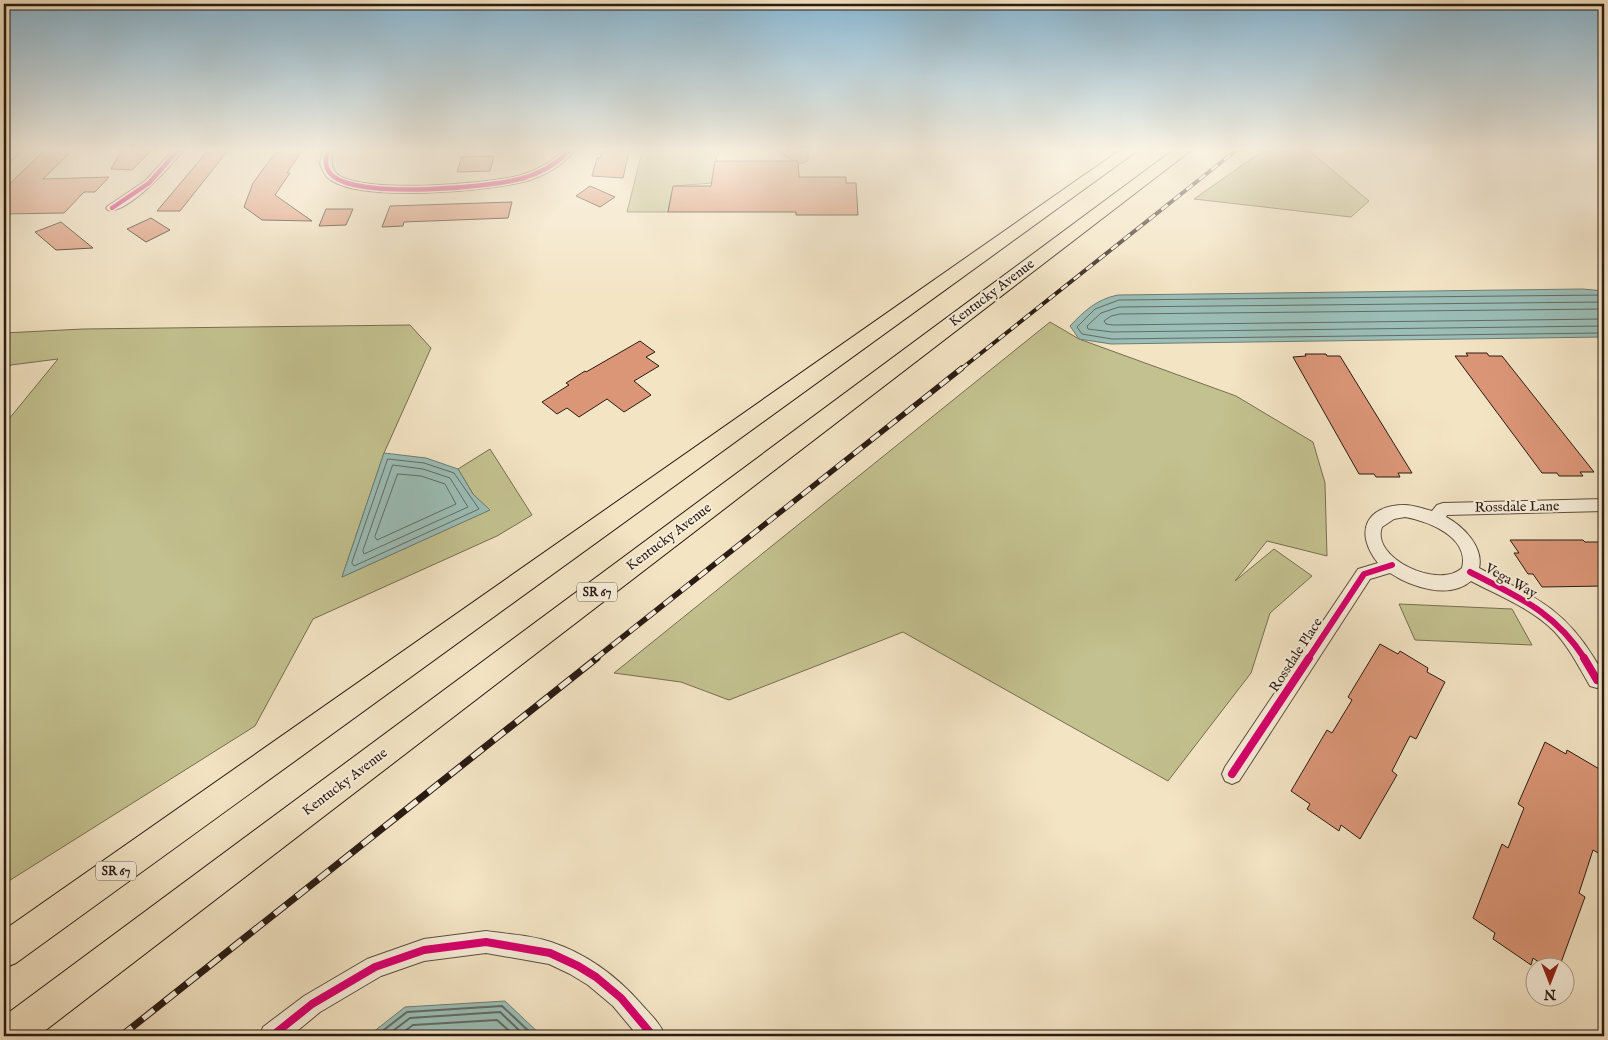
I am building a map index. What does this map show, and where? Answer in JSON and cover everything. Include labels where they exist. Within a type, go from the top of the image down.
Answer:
[{"type":"main road","name":"SR 67","points":[[4,951],[1065,197]]},
{"type":"main road","name":"Kentucky Avenue","points":[[8,1036],[1122,197]]},
{"type":"street","points":[[112,208],[129,197]]},
{"type":"street","name":"Rossdale Lane","points":[[1435,519],[1443,509],[1604,506]]},
{"type":"street","points":[[1392,512],[1420,513],[1435,519],[1462,538],[1470,550],[1472,562],[1470,572],[1462,579],[1451,583],[1436,583],[1413,577],[1392,565],[1381,554],[1374,543],[1372,532],[1374,523],[1382,516],[1392,512]]},
{"type":"street","name":"Rossdale Place","points":[[1232,774],[1364,574],[1392,565]]},
{"type":"street","name":"Vega Way","points":[[1470,572],[1534,608],[1558,624],[1597,680]]},
{"type":"street","points":[[272,1036],[312,1004],[375,966],[424,950],[486,942],[550,953],[578,966],[596,977],[621,998],[653,1036]]},
{"type":"shaded area","points":[[631,197],[671,197],[668,212],[627,212]]},
{"type":"shaded area","points":[[1198,197],[1364,197],[1369,201],[1351,217],[1194,199]]},
{"type":"shaded area","points":[[1050,322],[1079,339],[1236,396],[1313,442],[1325,483],[1327,556],[1267,541],[1235,581],[1274,549],[1312,576],[1270,613],[1251,673],[1168,781],[903,632],[729,700],[681,682],[614,673]]},
{"type":"shaded area","points":[[410,325],[431,348],[384,453],[342,577],[489,510],[473,494],[458,469],[490,449],[532,515],[497,536],[313,619],[255,726],[4,884],[4,425],[58,359],[11,365],[4,373],[4,333],[83,329]]},
{"type":"shaded area","points":[[1399,604],[1512,609],[1532,645],[1415,640]]},
{"type":"water","points":[[1583,289],[1604,291],[1604,337],[1111,344],[1079,339],[1070,326],[1091,306],[1104,299],[1118,295]]},
{"type":"water","points":[[384,453],[426,458],[458,469],[473,494],[490,510],[342,577]]},
{"type":"water","points":[[505,1001],[542,1036],[368,1036],[405,1007]]},
{"type":"building","points":[[4,197],[80,197],[64,213],[4,214]]},
{"type":"building","points":[[169,197],[191,197],[180,211],[157,211]]},
{"type":"building","points":[[248,197],[277,197],[312,221],[262,220],[244,207]]},
{"type":"building","points":[[577,197],[615,197],[600,207]]},
{"type":"building","points":[[671,197],[857,197],[858,215],[796,215],[796,212],[668,212]]},
{"type":"building","points":[[512,202],[508,218],[404,222],[403,226],[382,227],[390,206]]},
{"type":"building","points":[[326,209],[353,209],[346,225],[319,226]]},
{"type":"building","points":[[151,218],[170,230],[146,242],[127,229]]},
{"type":"building","points":[[61,222],[93,248],[56,250],[35,232]]},
{"type":"building","points":[[640,341],[655,352],[646,357],[659,366],[634,381],[651,395],[624,412],[607,399],[579,417],[567,408],[557,414],[542,402],[569,385],[566,383],[585,371]]},
{"type":"building","points":[[1466,353],[1487,353],[1489,356],[1502,356],[1594,472],[1580,472],[1583,476],[1559,476],[1557,473],[1542,473],[1455,356],[1468,356]]},
{"type":"building","points":[[1305,354],[1340,356],[1412,473],[1398,473],[1400,477],[1376,477],[1374,474],[1359,474],[1293,357],[1306,356]]},
{"type":"building","points":[[1510,540],[1583,540],[1585,542],[1604,542],[1604,586],[1542,587],[1533,574],[1528,574],[1514,553],[1519,553]]},
{"type":"building","points":[[1380,644],[1398,654],[1400,651],[1428,668],[1427,672],[1445,682],[1416,739],[1410,736],[1392,771],[1397,775],[1360,839],[1341,825],[1339,831],[1307,809],[1310,804],[1291,791],[1327,730],[1332,733],[1352,700],[1348,697]]},
{"type":"building","points":[[1545,742],[1566,754],[1567,750],[1601,770],[1600,774],[1604,776],[1604,841],[1600,854],[1593,850],[1579,893],[1585,897],[1563,958],[1526,958],[1526,962],[1493,939],[1495,933],[1473,918],[1502,844],[1508,848],[1524,808],[1518,804]]},
{"type":"railway","points":[[961,369],[1178,197]]},
{"type":"railway","points":[[595,659],[962,368]]},
{"type":"railway","points":[[121,1036],[597,658]]},
{"type":"cycle path","points":[[112,208],[129,197]]},
{"type":"cycle path","points":[[1232,774],[1364,574],[1392,565]]},
{"type":"cycle path","points":[[1470,572],[1530,603],[1551,618],[1571,638],[1597,680]]},
{"type":"cycle path","points":[[272,1036],[312,1004],[375,967],[424,950],[486,942],[550,953],[578,966],[596,977],[621,998],[653,1036]]}]
